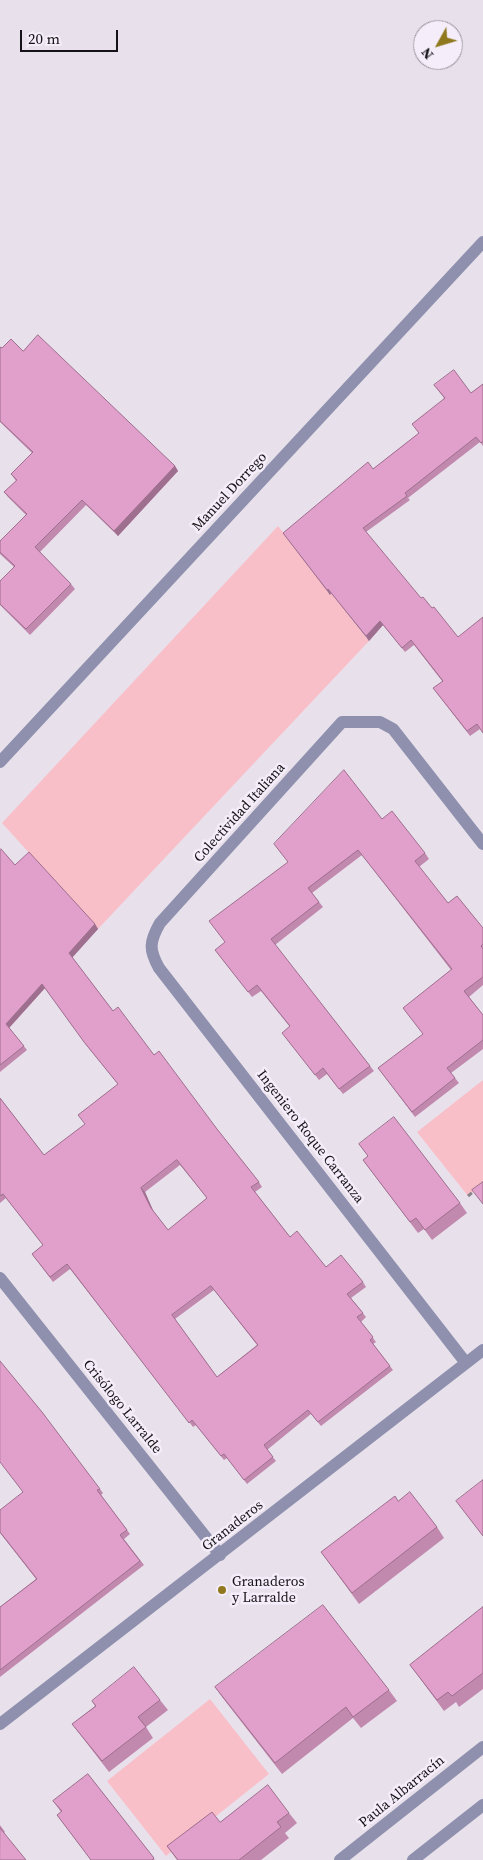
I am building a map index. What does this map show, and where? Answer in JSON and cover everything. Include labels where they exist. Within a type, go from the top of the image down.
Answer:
[{"type":"street","name":"Manuel Dorrego","points":[[0,762],[483,242]]},
{"type":"street","name":"Colectividad Italiana","points":[[160,923],[342,722],[380,722],[393,729],[483,844]]},
{"type":"street","name":"Ingeniero Roque Carranza","points":[[160,923],[151,944],[153,957],[160,968],[466,1363]]},
{"type":"street","name":"Crisólogo Larralde","points":[[0,1278],[220,1554]]},
{"type":"street","name":"Granaderos","points":[[0,1724],[483,1350]]},
{"type":"street","name":"Paula Albarracín","points":[[340,1860],[483,1746]]},
{"type":"street","points":[[413,1860],[483,1805]]},
{"type":"path","points":[[468,1196],[483,1184]]},
{"type":"shaded area","points":[[278,526],[369,641],[98,929],[2,823]]},
{"type":"shaded area","points":[[483,1080],[483,1184],[468,1196],[417,1132]]},
{"type":"shaded area","points":[[210,1699],[269,1774],[166,1856],[107,1781]]},
{"type":"building","points":[[38,335],[175,466],[114,531],[82,500],[35,547],[71,584],[26,629],[0,604],[0,581],[15,566],[0,552],[0,541],[27,514],[4,492],[17,480],[11,474],[33,452],[0,421],[0,347],[2,348],[11,339],[23,351]]},
{"type":"building","points":[[454,370],[471,393],[483,384],[483,441],[481,443],[476,437],[405,493],[407,496],[363,528],[421,598],[423,597],[432,608],[434,607],[458,637],[483,617],[483,733],[477,724],[467,731],[433,688],[443,681],[411,640],[402,648],[380,621],[366,636],[327,590],[283,533],[368,462],[373,469],[419,433],[412,424],[445,398],[434,385]]},
{"type":"building","points":[[344,770],[382,819],[392,811],[425,853],[415,861],[448,903],[457,896],[483,928],[483,944],[481,946],[483,949],[483,977],[464,991],[483,1015],[483,1040],[447,1068],[455,1078],[412,1112],[378,1068],[423,1034],[403,1008],[452,969],[358,850],[308,888],[319,902],[271,939],[370,1066],[339,1089],[323,1068],[315,1075],[282,1033],[290,1026],[257,985],[248,992],[215,950],[225,942],[209,921],[288,862],[274,844]]},
{"type":"building","points":[[0,850],[15,865],[29,852],[95,924],[69,953],[113,1011],[118,1007],[154,1055],[159,1051],[259,1182],[251,1187],[290,1237],[297,1231],[326,1267],[341,1255],[363,1282],[347,1294],[363,1313],[357,1317],[373,1337],[370,1340],[390,1366],[318,1422],[308,1410],[264,1445],[273,1457],[244,1480],[224,1454],[221,1456],[192,1420],[189,1423],[67,1264],[50,1277],[32,1254],[43,1245],[3,1194],[0,1196],[0,1098],[44,1155],[85,1124],[78,1115],[118,1084],[84,1042],[42,984],[6,1024],[24,1046],[0,1065]],"holes":[[[177,1160],[207,1198],[168,1230],[151,1208],[141,1188]],[[211,1286],[258,1345],[217,1377],[172,1315]]]},
{"type":"building","points":[[394,1117],[460,1203],[425,1230],[416,1218],[410,1222],[363,1160],[368,1156],[359,1144]]},
{"type":"building","points":[[483,1182],[483,1204],[472,1190]]},
{"type":"building","points":[[0,1361],[42,1412],[100,1489],[97,1490],[127,1530],[120,1535],[140,1561],[0,1670],[0,1607],[37,1579],[0,1532],[0,1510],[23,1492],[0,1462]]},
{"type":"building","points":[[483,1480],[483,1536],[456,1501]]},
{"type":"building","points":[[410,1492],[437,1527],[352,1593],[321,1552],[395,1496],[398,1501]]},
{"type":"building","points":[[323,1605],[389,1690],[353,1717],[346,1707],[275,1763],[215,1687]]},
{"type":"building","points":[[483,1607],[483,1673],[452,1696],[448,1692],[437,1700],[410,1665]]},
{"type":"building","points":[[134,1667],[160,1700],[138,1717],[146,1727],[102,1761],[72,1724],[96,1706],[92,1701]]},
{"type":"building","points":[[88,1774],[154,1858],[152,1860],[91,1860],[57,1815],[62,1811],[53,1801]]},
{"type":"building","points":[[268,1785],[289,1813],[277,1822],[281,1827],[239,1860],[178,1860],[167,1846],[212,1812],[220,1822]]},
{"type":"building","points":[[0,1828],[26,1860],[0,1860]]},
{"type":"place","name":"Granaderos y Larralde","points":[[222,1590]]}]
